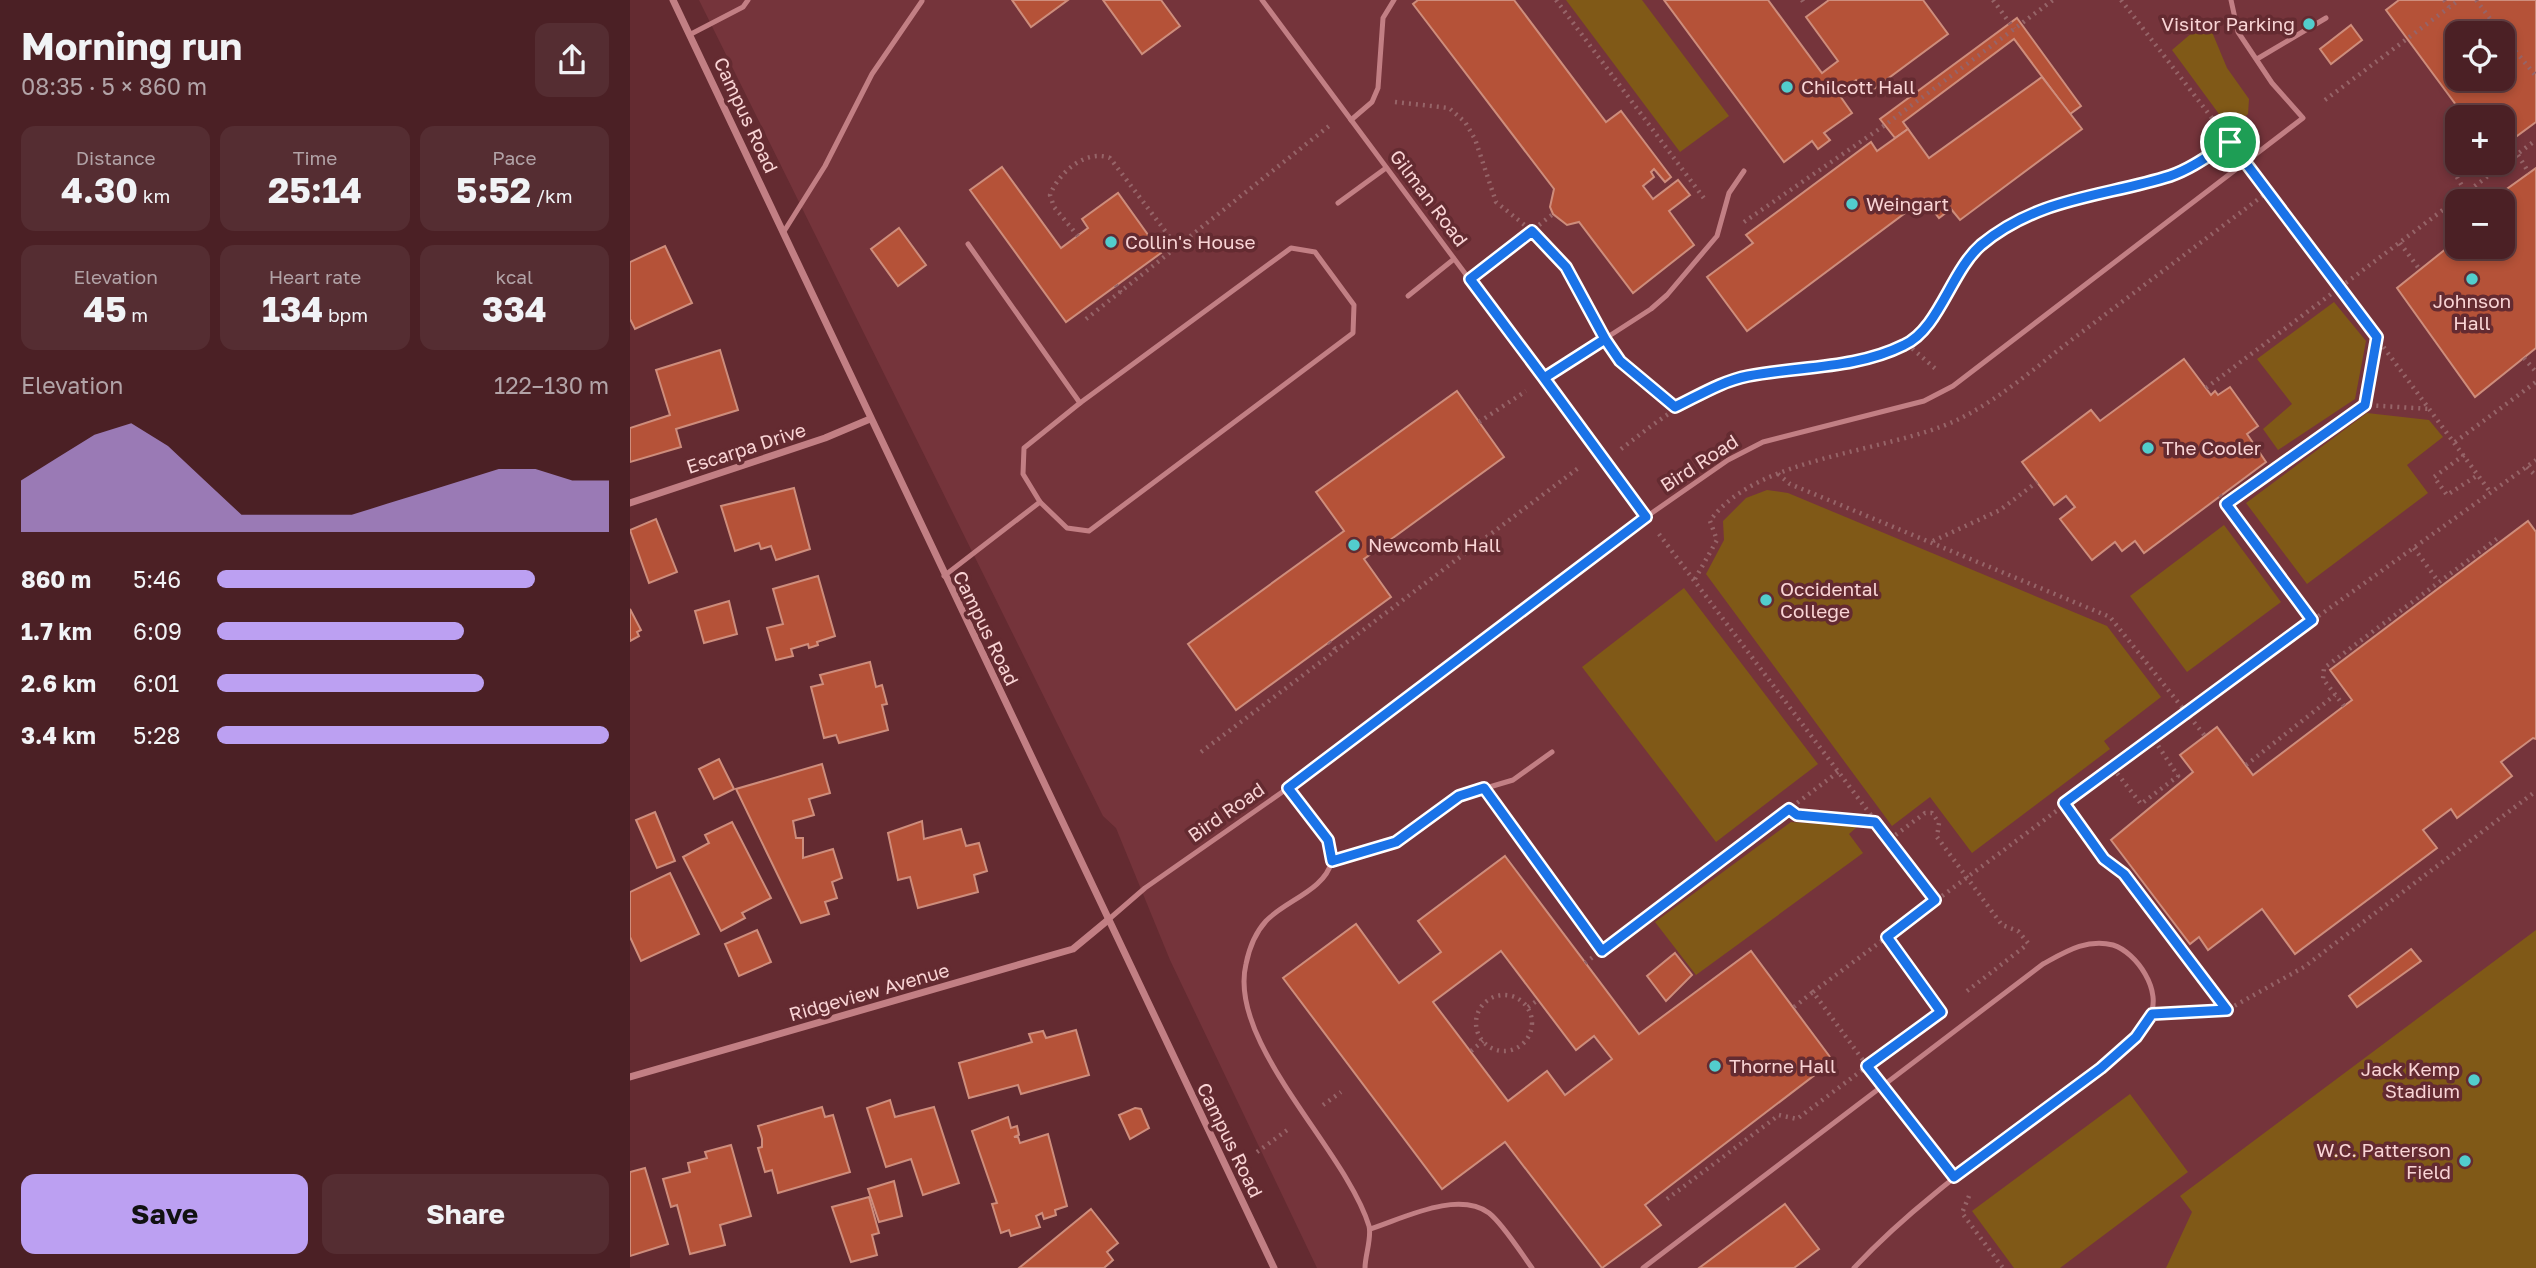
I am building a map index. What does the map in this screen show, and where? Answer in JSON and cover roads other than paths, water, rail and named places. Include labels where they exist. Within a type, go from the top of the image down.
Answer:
[{"type":"street","name":"Campus Road","points":[[673,0],[1274,1268]]},
{"type":"street","name":"Escarpa Drive","points":[[630,503],[825,438],[870,419]]},
{"type":"street","name":"Ridgeview Avenue","points":[[630,1077],[1073,949],[1108,920]]},
{"type":"lane","points":[[691,34],[743,7],[748,0]]},
{"type":"lane","name":"Gilman Road","points":[[1262,0],[1646,517]]},
{"type":"lane","points":[[1351,120],[1372,102],[1378,88],[1383,18],[1394,0]]},
{"type":"lane","points":[[2231,0],[2238,32],[2257,59],[2326,18]]},
{"type":"lane","points":[[783,233],[825,166],[872,74],[922,1]]},
{"type":"lane","name":"Bird Road","points":[[1108,920],[1145,888],[1288,788],[1646,517],[1728,460],[1763,442],[1924,401],[1954,386],[2303,118],[2257,59]]},
{"type":"lane","points":[[1338,203],[1386,168]]},
{"type":"lane","points":[[1544,378],[1667,295],[1717,236],[1729,193],[1744,170]]},
{"type":"lane","points":[[968,244],[1080,403]]},
{"type":"lane","points":[[1292,248],[1315,252],[1354,305],[1353,333],[1088,531],[1067,528],[1040,502],[1023,474],[1024,448],[1080,403],[1292,248]]},
{"type":"lane","points":[[1408,296],[1454,259]]},
{"type":"lane","points":[[944,576],[1040,502]]},
{"type":"lane","points":[[1332,861],[1396,842],[1459,796],[1513,780],[1552,752]]},
{"type":"lane","points":[[1288,788],[1328,840],[1332,861],[1322,880],[1266,921],[1253,941],[1245,966],[1244,985],[1249,1013],[1267,1055],[1359,1201],[1370,1229],[1365,1268]]},
{"type":"lane","points":[[1643,1268],[2043,964],[2075,947],[2100,942],[2126,949],[2143,970],[2152,994],[2152,1014],[2136,1037],[2101,1068],[1913,1209],[1854,1268]]},
{"type":"lane","points":[[1370,1229],[1450,1204],[1470,1205],[1489,1213],[1532,1268]]},
{"type":"place","name":"Visitor Parking","points":[[2309,24]]},
{"type":"place","name":"Chilcott Hall","points":[[1787,87]]},
{"type":"place","name":"Weingart","points":[[1852,204]]},
{"type":"place","name":"Collin's House","points":[[1111,242]]},
{"type":"place","name":"Johnson Hall","points":[[2472,279]]},
{"type":"place","name":"The Cooler","points":[[2148,448]]},
{"type":"place","name":"Newcomb Hall","points":[[1354,545]]},
{"type":"place","name":"Occidental College","points":[[1766,600]]},
{"type":"place","name":"Thorne Hall","points":[[1715,1066]]},
{"type":"place","name":"Jack Kemp Stadium","points":[[2474,1080]]},
{"type":"place","name":"W.C. Patterson Field","points":[[2465,1161]]}]
